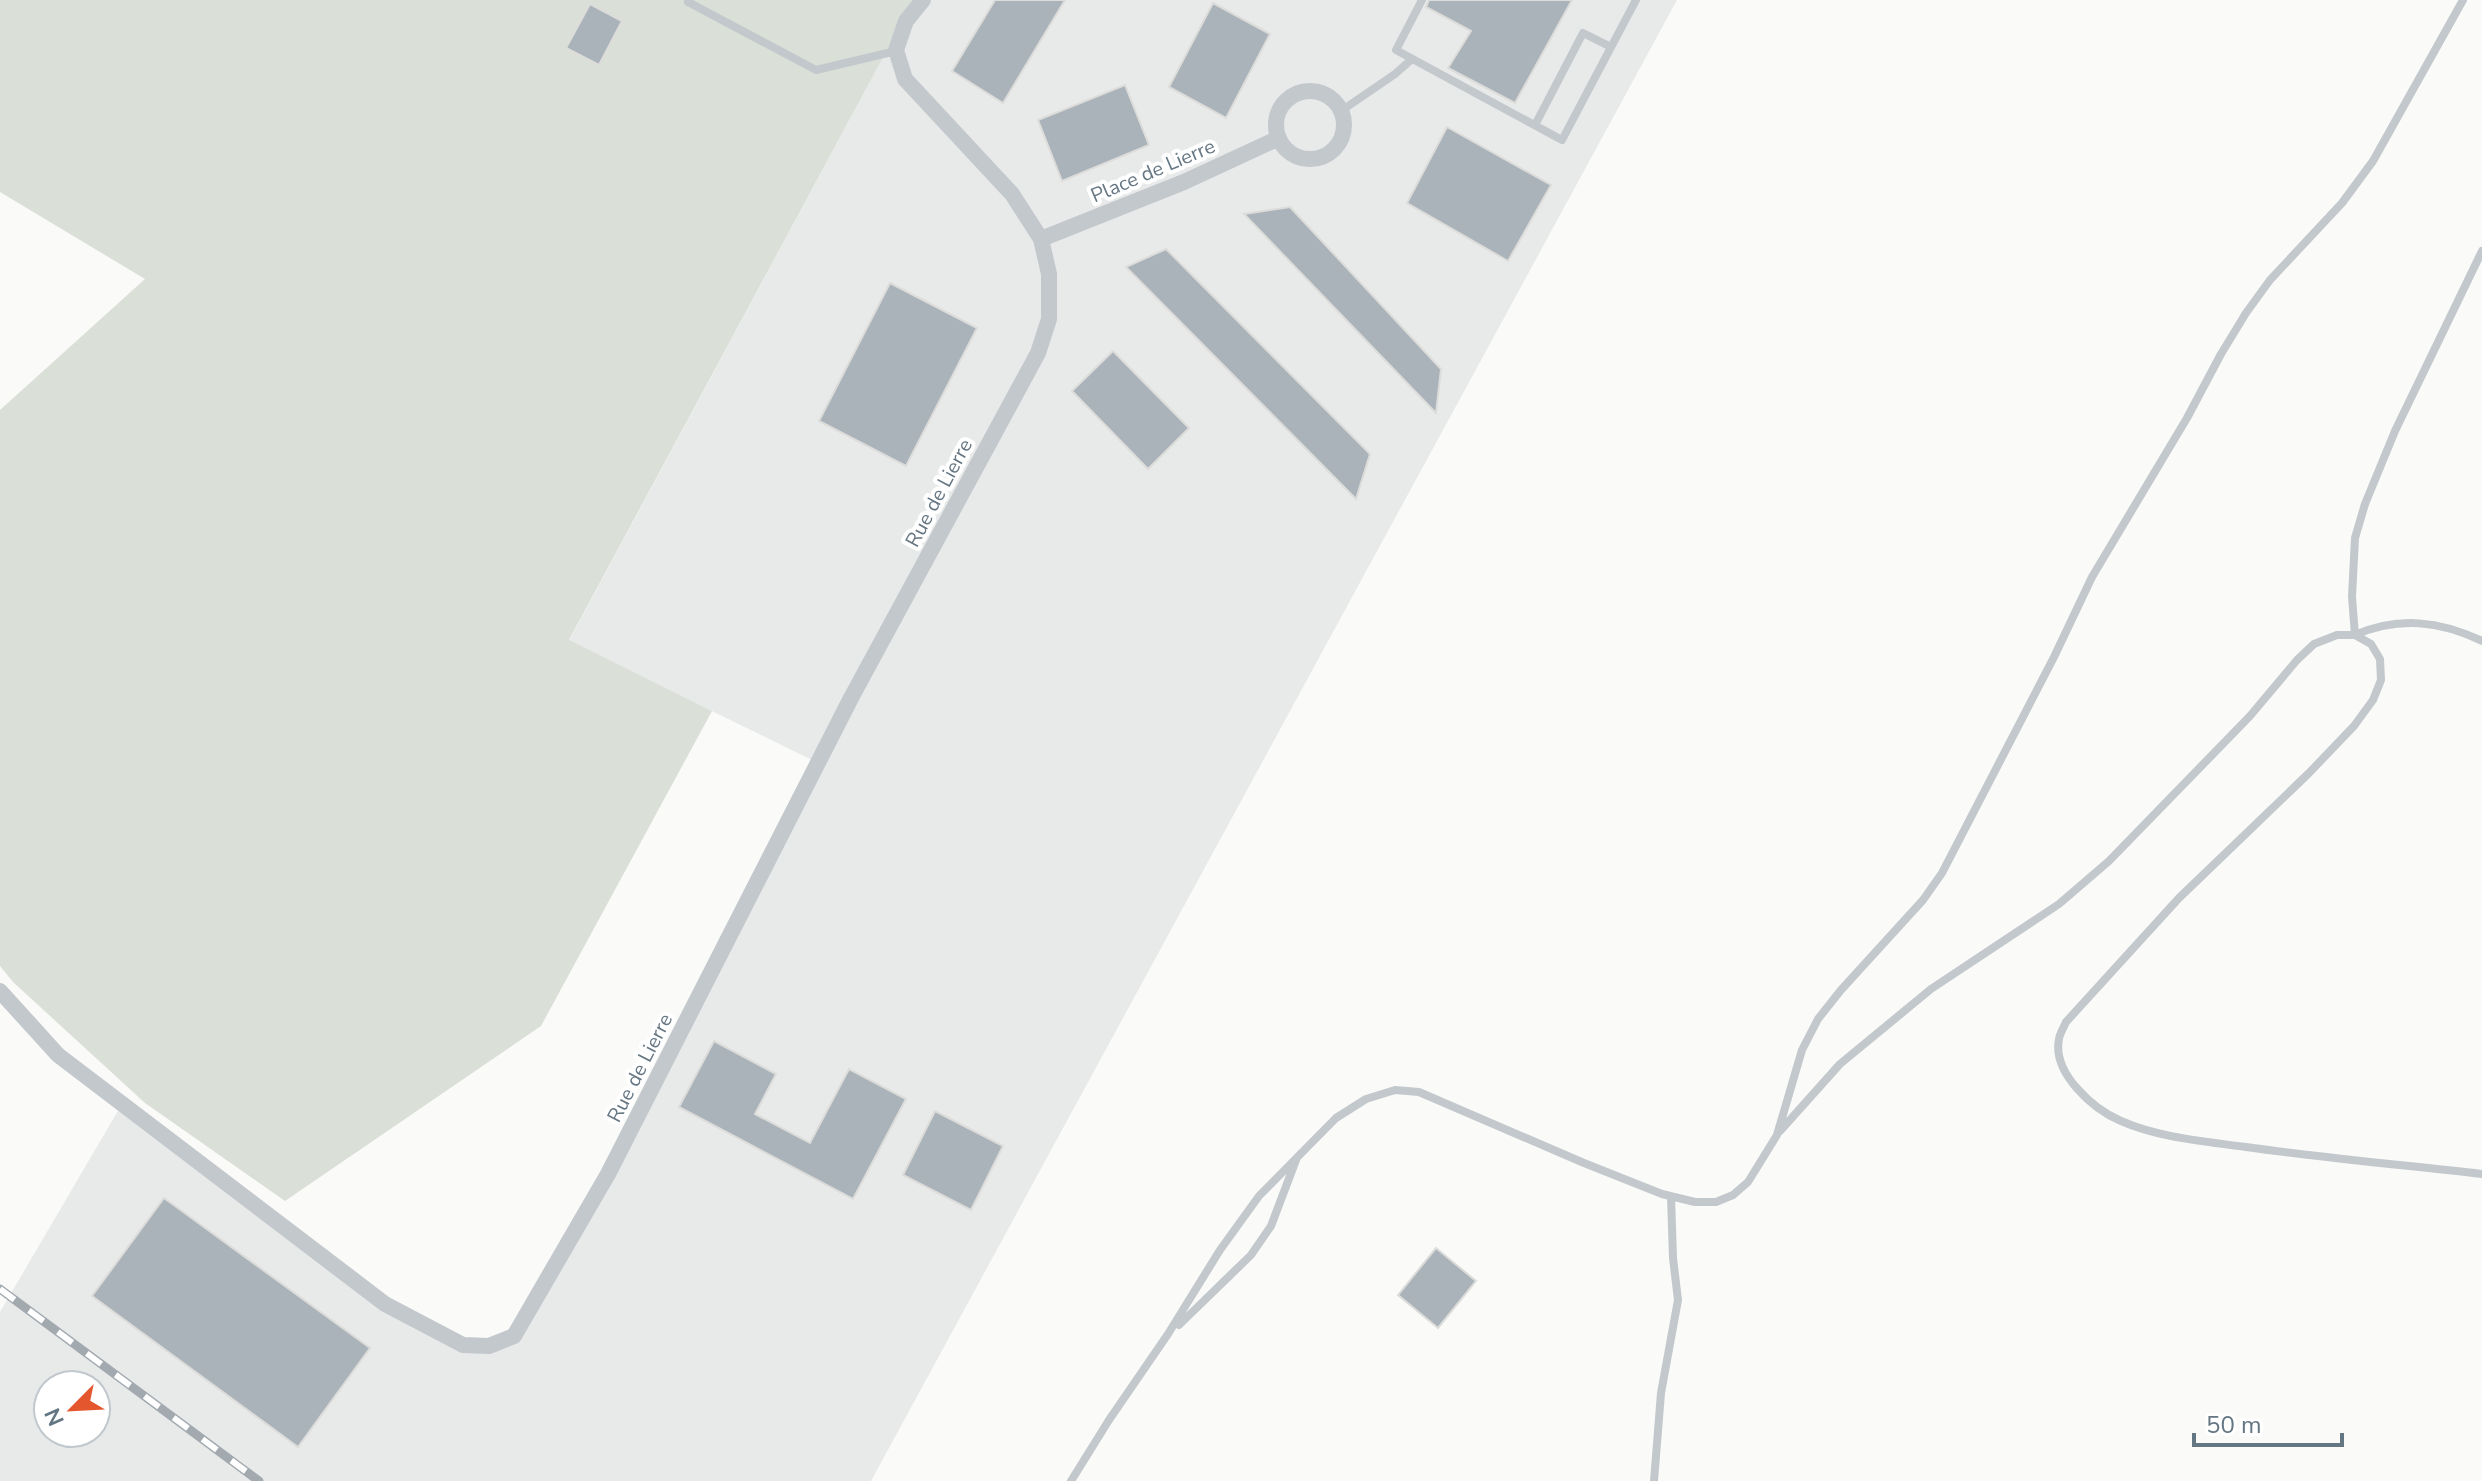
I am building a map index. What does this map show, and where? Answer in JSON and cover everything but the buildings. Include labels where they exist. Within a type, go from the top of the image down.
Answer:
[{"type":"street","points":[[923,0],[906,21],[896,50],[905,79],[1012,194],[1041,239]]},
{"type":"street","points":[[1320,92],[1330,97],[1341,111],[1344,126],[1342,137],[1327,154],[1317,158],[1294,155],[1279,138],[1276,128],[1281,106],[1298,93],[1320,92]]},
{"type":"street","name":"Place de Lierre","points":[[1041,239],[1184,182],[1279,138]]},
{"type":"street","name":"Rue de Lierre","points":[[0,991],[58,1055],[385,1304],[463,1345],[489,1346],[514,1336],[608,1174],[851,698],[1038,353],[1049,319],[1049,274],[1041,239]]},
{"type":"lane","points":[[1422,0],[1396,50],[1562,140],[1636,0]]},
{"type":"lane","points":[[1777,1135],[1802,1050],[1818,1019],[1923,900],[1942,873],[2092,577],[2187,418],[2237,326],[2270,280],[2342,203],[2373,161],[2463,0]]},
{"type":"lane","points":[[688,2],[816,70],[896,50]]},
{"type":"lane","points":[[1535,125],[1583,33],[1611,47]]},
{"type":"lane","points":[[1341,111],[1412,59]]},
{"type":"lane","points":[[2355,635],[2352,597],[2355,538],[2365,504],[2402,417],[2482,251]]},
{"type":"lane","points":[[1071,1481],[1220,1250],[1259,1196],[1336,1118],[1366,1099],[1395,1090],[1419,1092],[1584,1163],[1671,1196],[1695,1202],[1716,1202],[1733,1195],[1748,1182],[1777,1135],[1840,1064],[1931,989],[2059,904],[2109,861],[2250,716],[2314,644],[2337,635],[2355,635],[2390,624],[2437,624],[2482,641]]},
{"type":"lane","points":[[2355,635],[2371,644],[2380,659],[2381,680],[2373,700],[2354,726],[2179,898],[2066,1022],[2059,1040],[2060,1058],[2069,1079],[2092,1104],[2118,1120],[2157,1135],[2482,1174]]},
{"type":"lane","points":[[1168,1334],[1251,1255],[1271,1226],[1298,1155]]},
{"type":"lane","points":[[1654,1481],[1661,1393],[1678,1300],[1671,1196]]},
{"type":"shaded area","points":[[0,0],[914,0],[569,640],[712,711],[541,1026],[285,1201],[145,1103],[13,982],[0,966],[0,410],[145,279],[0,192]]},
{"type":"shaded area","points":[[914,0],[1677,0],[871,1481],[0,1481],[0,1312],[122,1104],[385,1304],[463,1345],[514,1336],[818,763],[569,641]]},
{"type":"railway","points":[[0,1289],[259,1481]]}]
